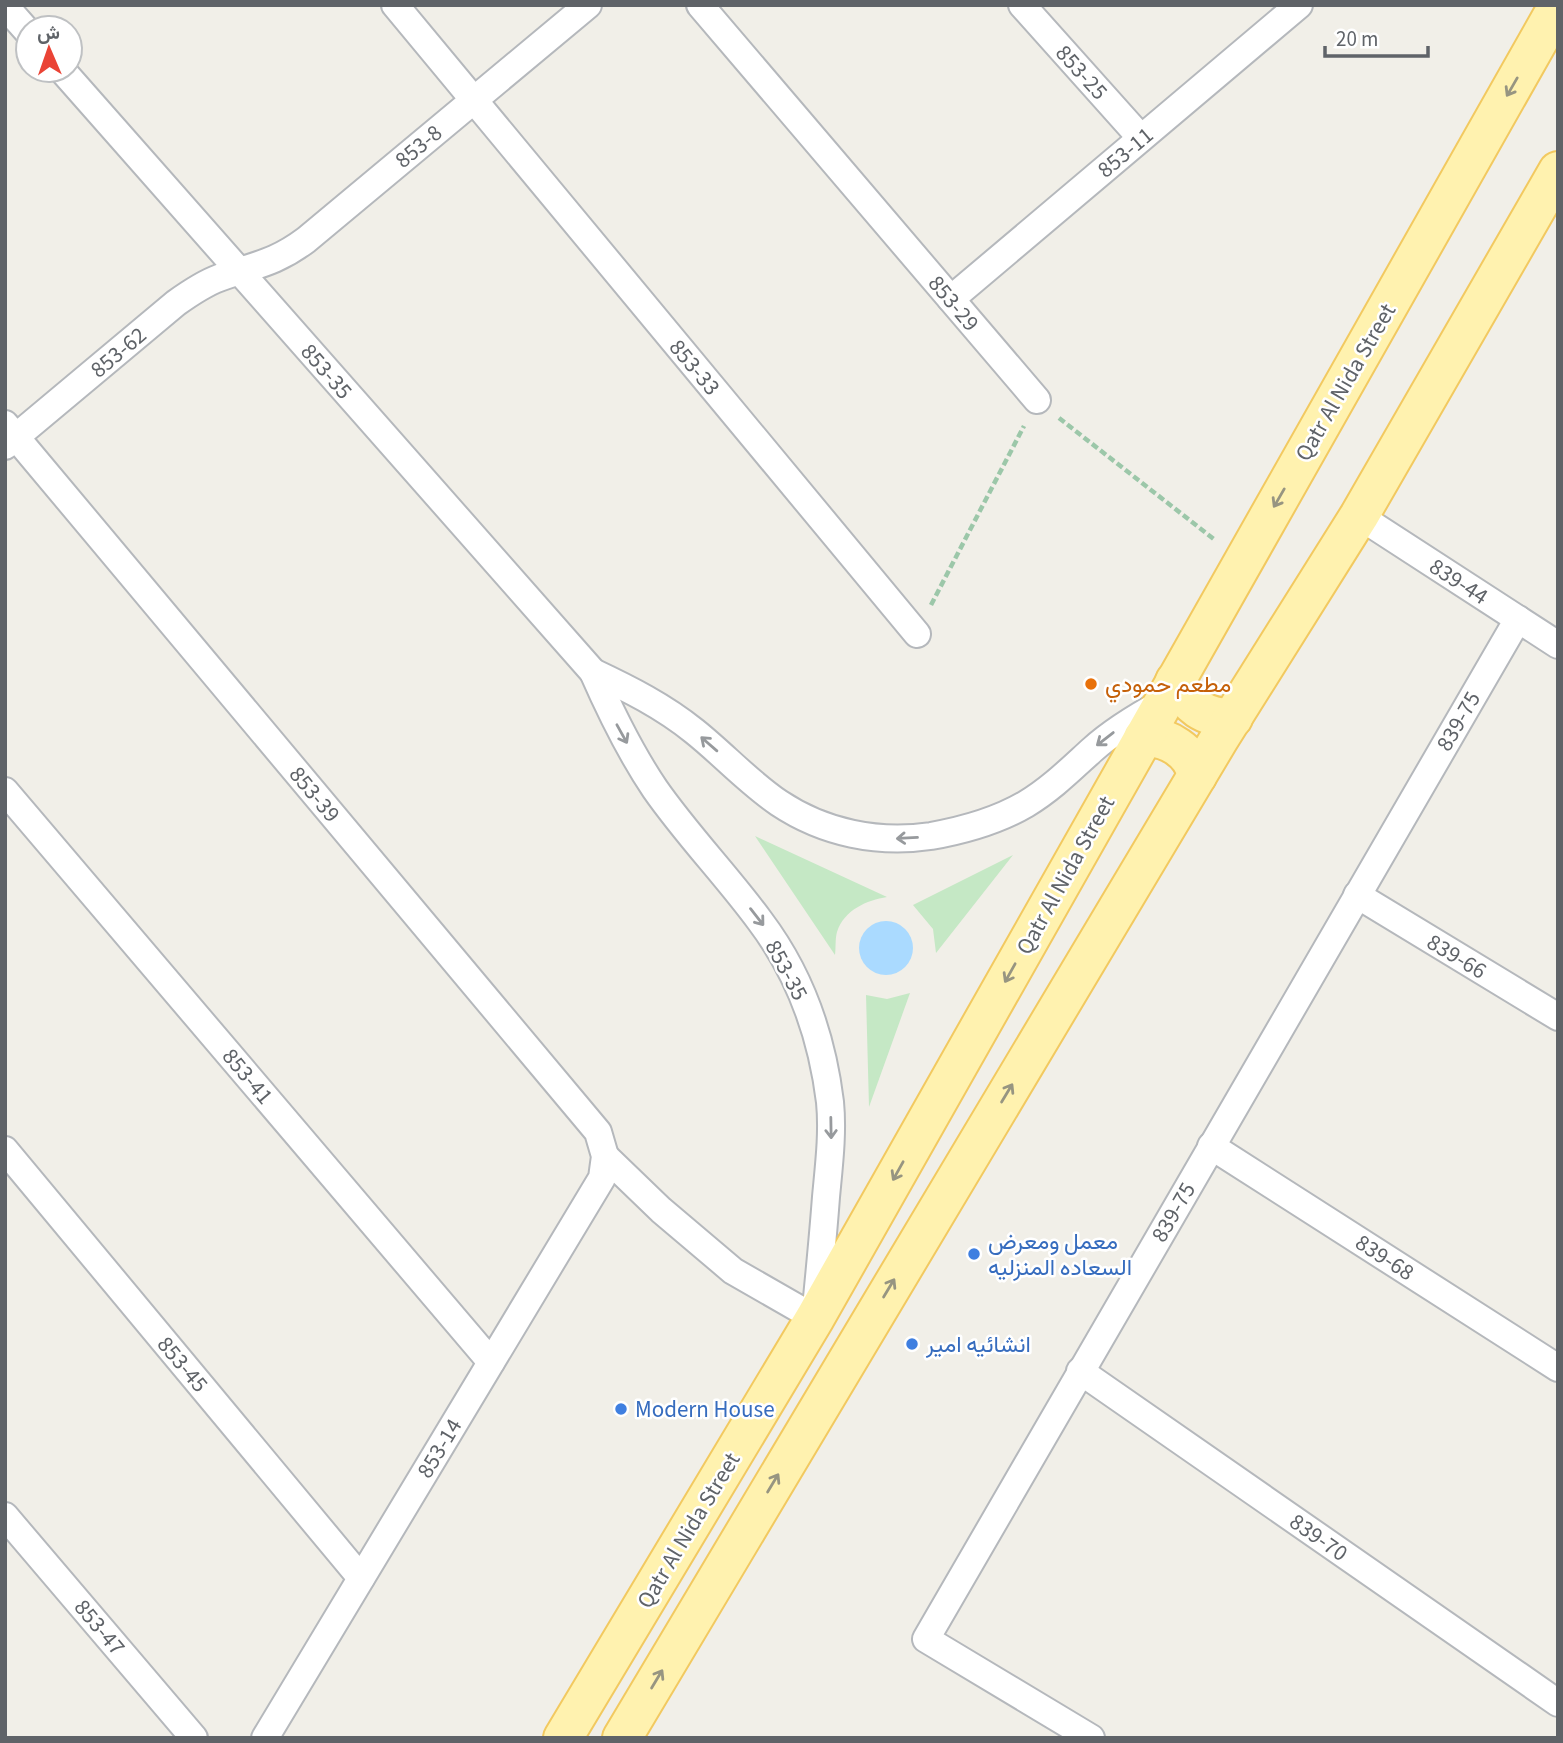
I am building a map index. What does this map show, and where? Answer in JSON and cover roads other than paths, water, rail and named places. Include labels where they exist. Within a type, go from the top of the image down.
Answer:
[{"type":"main road","name":"Qatr Al Nida Street","points":[[563,1738],[815,1318],[1558,6]]},
{"type":"main road","points":[[622,1738],[1197,776],[1359,516],[1558,171]]},
{"type":"main road","points":[[1169,692],[1185,699],[1211,717],[1233,718]]},
{"type":"main road","points":[[1143,737],[1153,737],[1182,750],[1195,767],[1197,776]]},
{"type":"street","name":"853-33","points":[[395,5],[917,634]]},
{"type":"street","name":"853-8","points":[[240,272],[290,252],[588,5]]},
{"type":"street","name":"853-29","points":[[700,5],[1037,400]]},
{"type":"street","name":"853-25","points":[[1022,5],[1141,138]]},
{"type":"street","name":"853-11","points":[[951,299],[1299,5]]},
{"type":"street","name":"853-35","points":[[74,84],[593,673],[621,733],[655,789],[762,923],[783,956],[815,1027],[830,1104],[831,1144],[815,1318]]},
{"type":"street","name":"853-62","points":[[9,436],[198,287],[240,272]]},
{"type":"street","name":"853-39","points":[[9,436],[598,1132],[605,1156]]},
{"type":"street","name":"839-44","points":[[1359,516],[1558,645]]},
{"type":"street","name":"839-75","points":[[1091,1738],[926,1639],[1518,619]]},
{"type":"street","name":"853-35","points":[[593,673],[633,691],[671,713],[765,792],[804,818],[858,836],[886,839],[914,838],[972,828],[1027,804],[1051,787],[1113,733],[1169,692]]},
{"type":"street","name":"853-41","points":[[5,790],[491,1362]]},
{"type":"street","name":"839-66","points":[[1357,895],[1558,1017]]},
{"type":"street","name":"839-68","points":[[1212,1146],[1558,1368]]},
{"type":"street","name":"853-45","points":[[5,1150],[361,1578]]},
{"type":"street","points":[[605,1156],[661,1210],[733,1270],[815,1318]]},
{"type":"street","name":"853-14","points":[[265,1738],[602,1178],[605,1156]]},
{"type":"street","name":"839-70","points":[[1080,1371],[1558,1703]]},
{"type":"street","name":"853-47","points":[[5,1516],[194,1738]]},
{"type":"water","points":[[886,921],[905,929],[913,948],[905,967],[886,975],[867,967],[859,948],[867,929]]},
{"type":"place","name":"مطعم حمودي","points":[[1091,684]]},
{"type":"place","name":"معمل ومعرض السعاده المنزليه","points":[[974,1254]]},
{"type":"place","name":"انشائيه امير","points":[[912,1344]]},
{"type":"place","name":"Modern House","points":[[621,1409]]}]
